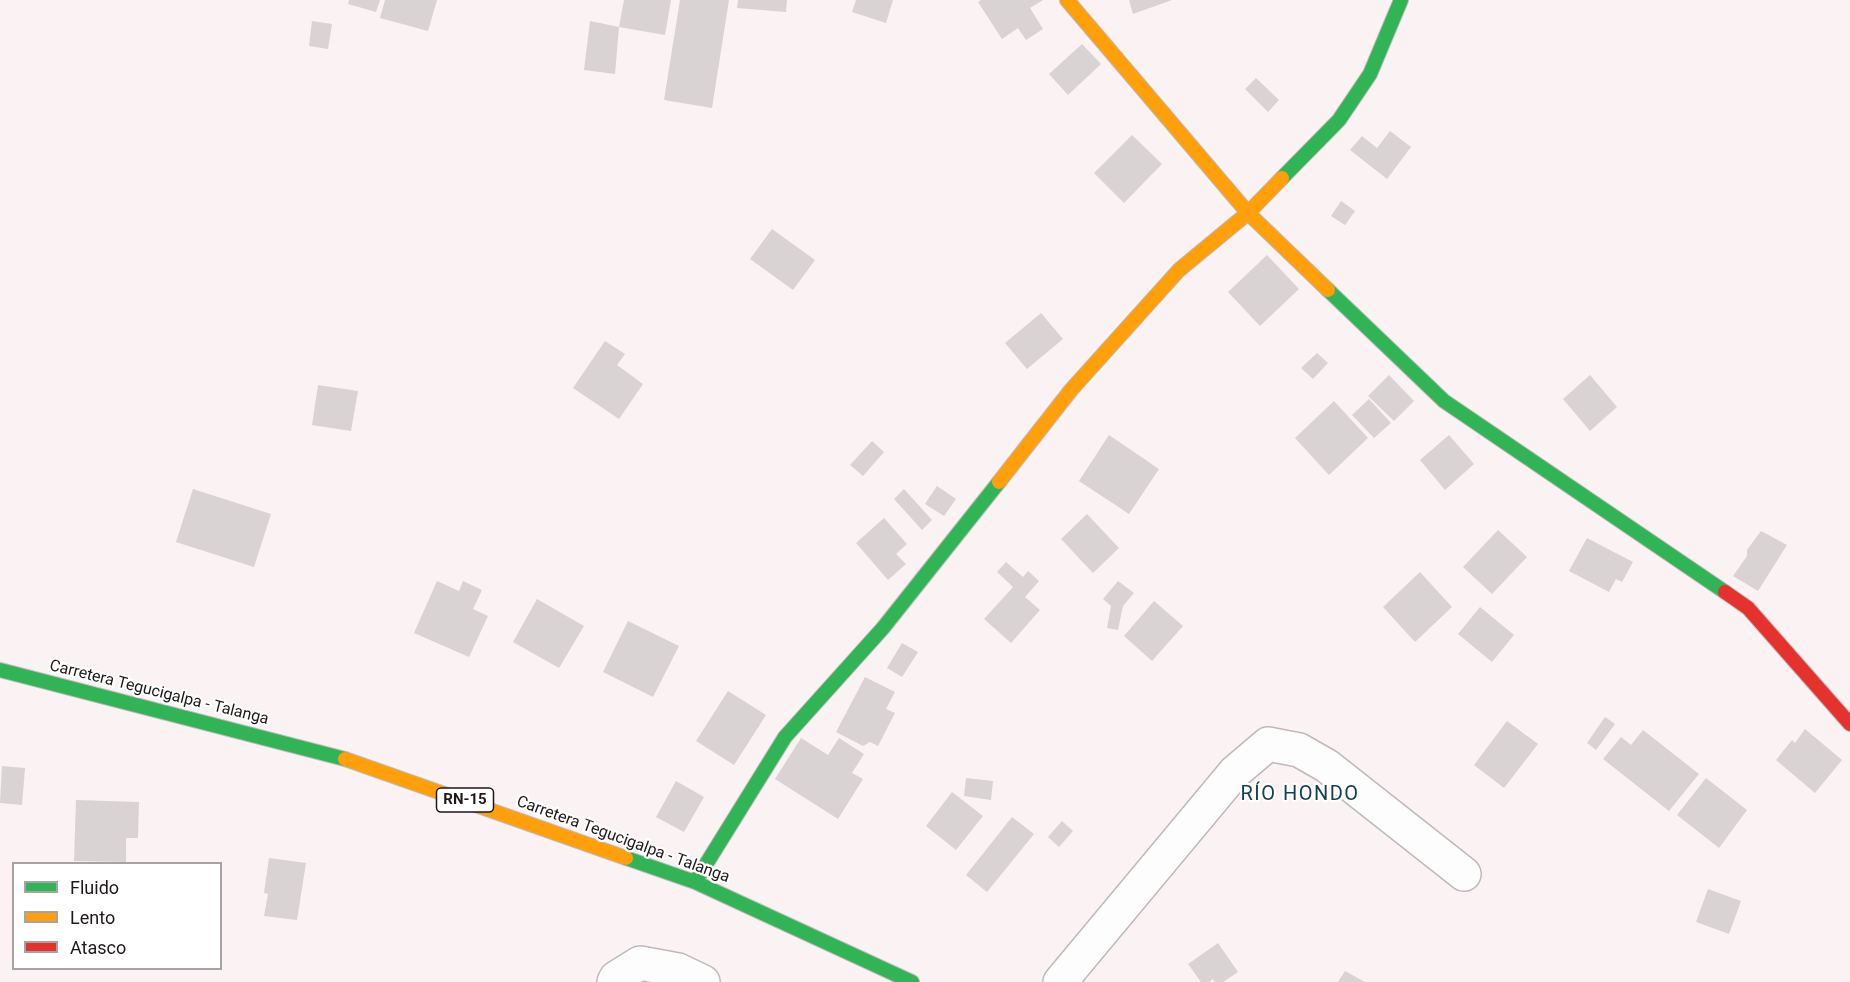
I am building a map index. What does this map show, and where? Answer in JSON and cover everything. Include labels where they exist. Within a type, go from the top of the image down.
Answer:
[{"type":"street","points":[[1067,0],[1248,213],[1444,401],[1748,608],[1850,724]]},
{"type":"street","points":[[695,882],[785,737],[883,628],[1071,390],[1179,270],[1248,213],[1339,120],[1370,74],[1401,0]]},
{"type":"street","name":"Carretera Tegucigalpa - Talanga","points":[[0,669],[358,762],[695,882],[902,980]]},
{"type":"street","points":[[1060,982],[1235,772],[1268,744],[1299,750],[1327,766],[1464,874]]},
{"type":"street","points":[[614,982],[616,978],[640,963],[678,970],[703,982]]},
{"type":"building","points":[[349,0],[380,0],[376,12],[348,4]]},
{"type":"building","points":[[385,0],[437,0],[428,31],[380,18]]},
{"type":"building","points":[[624,0],[671,0],[665,35],[619,27]]},
{"type":"building","points":[[680,0],[729,0],[712,108],[664,100]]},
{"type":"building","points":[[738,0],[787,0],[786,12],[737,8]]},
{"type":"building","points":[[856,0],[893,0],[886,23],[852,12]]},
{"type":"building","points":[[981,0],[1043,0],[1030,8],[1043,29],[1026,40],[1018,28],[1002,39],[978,2]]},
{"type":"building","points":[[1129,0],[1172,0],[1133,14]]},
{"type":"building","points":[[312,21],[332,24],[328,49],[309,46]]},
{"type":"building","points":[[590,21],[619,27],[615,74],[584,70]]},
{"type":"building","points":[[1082,44],[1101,64],[1068,95],[1049,74]]},
{"type":"building","points":[[1256,78],[1279,100],[1268,112],[1245,89]]},
{"type":"building","points":[[1390,131],[1411,147],[1387,179],[1350,150],[1362,136],[1377,148]]},
{"type":"building","points":[[1132,135],[1162,164],[1124,203],[1094,173]]},
{"type":"building","points":[[1341,201],[1355,211],[1345,225],[1331,216]]},
{"type":"building","points":[[772,229],[815,260],[793,290],[750,259]]},
{"type":"building","points":[[1267,255],[1299,289],[1260,326],[1228,292]]},
{"type":"building","points":[[1041,313],[1063,339],[1027,369],[1005,343]]},
{"type":"building","points":[[605,341],[625,354],[617,365],[643,384],[619,419],[573,388]]},
{"type":"building","points":[[1317,353],[1328,363],[1313,379],[1301,368]]},
{"type":"building","points":[[1389,375],[1414,401],[1394,421],[1368,396]]},
{"type":"building","points":[[1590,375],[1617,407],[1590,431],[1563,399]]},
{"type":"building","points":[[318,385],[358,391],[351,431],[312,425]]},
{"type":"building","points":[[1369,399],[1391,423],[1374,438],[1352,415]]},
{"type":"building","points":[[1334,401],[1368,438],[1329,475],[1295,438]]},
{"type":"building","points":[[1109,435],[1159,469],[1129,514],[1079,481]]},
{"type":"building","points":[[1449,435],[1474,464],[1445,490],[1420,460]]},
{"type":"building","points":[[872,441],[884,452],[863,476],[850,465]]},
{"type":"building","points":[[937,486],[956,499],[944,516],[925,504]]},
{"type":"building","points":[[193,489],[271,514],[254,567],[176,542]]},
{"type":"building","points":[[904,489],[932,520],[922,530],[894,499]]},
{"type":"building","points":[[1087,514],[1119,548],[1093,573],[1061,539]]},
{"type":"building","points":[[884,518],[907,544],[896,554],[906,564],[888,580],[856,543]]},
{"type":"building","points":[[1498,530],[1527,557],[1492,594],[1463,567]]},
{"type":"building","points":[[1761,531],[1787,545],[1758,591],[1733,576],[1747,556],[1747,550]]},
{"type":"building","points":[[1587,538],[1633,562],[1622,582],[1616,579],[1609,592],[1569,571]]},
{"type":"building","points":[[1006,562],[1023,577],[1028,571],[1039,581],[1025,597],[1040,610],[1011,643],[984,619],[1013,587],[997,572]]},
{"type":"building","points":[[1420,572],[1452,607],[1415,642],[1383,607]]},
{"type":"building","points":[[437,581],[459,591],[463,581],[482,590],[473,609],[488,616],[469,657],[414,633]]},
{"type":"building","points":[[1118,581],[1134,593],[1123,606],[1118,630],[1107,628],[1111,606],[1103,599]]},
{"type":"building","points":[[537,599],[584,626],[559,668],[513,642]]},
{"type":"building","points":[[1154,601],[1183,626],[1152,661],[1124,636]]},
{"type":"building","points":[[1480,607],[1514,635],[1492,662],[1458,634]]},
{"type":"building","points":[[628,621],[679,646],[653,697],[603,672]]},
{"type":"building","points":[[902,643],[918,652],[902,677],[887,668]]},
{"type":"building","points":[[865,677],[895,692],[886,709],[895,713],[878,746],[870,742],[863,746],[836,732]]},
{"type":"building","points":[[728,691],[766,715],[734,765],[696,741]]},
{"type":"building","points":[[1605,717],[1615,724],[1596,750],[1587,743]]},
{"type":"building","points":[[1507,721],[1538,744],[1504,788],[1474,765]]},
{"type":"building","points":[[1805,729],[1842,760],[1815,793],[1776,760],[1792,740],[1795,743]]},
{"type":"building","points":[[1643,730],[1699,774],[1669,811],[1603,759],[1621,737],[1631,745]]},
{"type":"building","points":[[801,738],[828,755],[839,738],[864,754],[852,773],[863,779],[838,819],[775,779]]},
{"type":"building","points":[[2,766],[25,768],[22,805],[0,803]]},
{"type":"building","points":[[966,778],[993,781],[991,800],[964,796]]},
{"type":"building","points":[[1706,778],[1747,810],[1719,848],[1677,815]]},
{"type":"building","points":[[676,781],[704,797],[684,832],[656,817]]},
{"type":"building","points":[[952,792],[983,816],[956,850],[926,826]]},
{"type":"building","points":[[76,800],[139,802],[138,838],[126,838],[126,862],[74,861]]},
{"type":"building","points":[[1012,817],[1034,834],[987,892],[966,875]]},
{"type":"building","points":[[1062,821],[1073,831],[1059,847],[1048,837]]},
{"type":"building","points":[[269,858],[306,863],[297,920],[264,916],[268,894],[264,893]]},
{"type":"building","points":[[1708,889],[1741,901],[1729,934],[1696,922]]},
{"type":"building","points":[[1218,943],[1238,972],[1223,982],[1215,982],[1213,979],[1209,982],[1201,982],[1188,964]]},
{"type":"building","points":[[1345,971],[1365,982],[1338,982]]},
{"type":"traffic: fast","points":[[1282,178],[1339,120],[1370,74],[1401,0]]},
{"type":"traffic: fast","points":[[1328,290],[1444,401],[1725,592]]},
{"type":"traffic: fast","points":[[695,882],[785,737],[883,628],[999,482]]},
{"type":"traffic: fast","points":[[0,670],[345,759]]},
{"type":"traffic: fast","points":[[626,858],[695,882],[912,982]]},
{"type":"traffic: slow","points":[[1067,0],[1248,213],[1328,290]]},
{"type":"traffic: slow","points":[[999,482],[1071,390],[1179,270],[1248,213],[1282,178]]},
{"type":"traffic: slow","points":[[345,759],[626,858]]},
{"type":"traffic: jam","points":[[1725,592],[1748,608],[1850,724]]},
{"type":"district","name":"RÍO HONDO","points":[[1300,795]]}]
